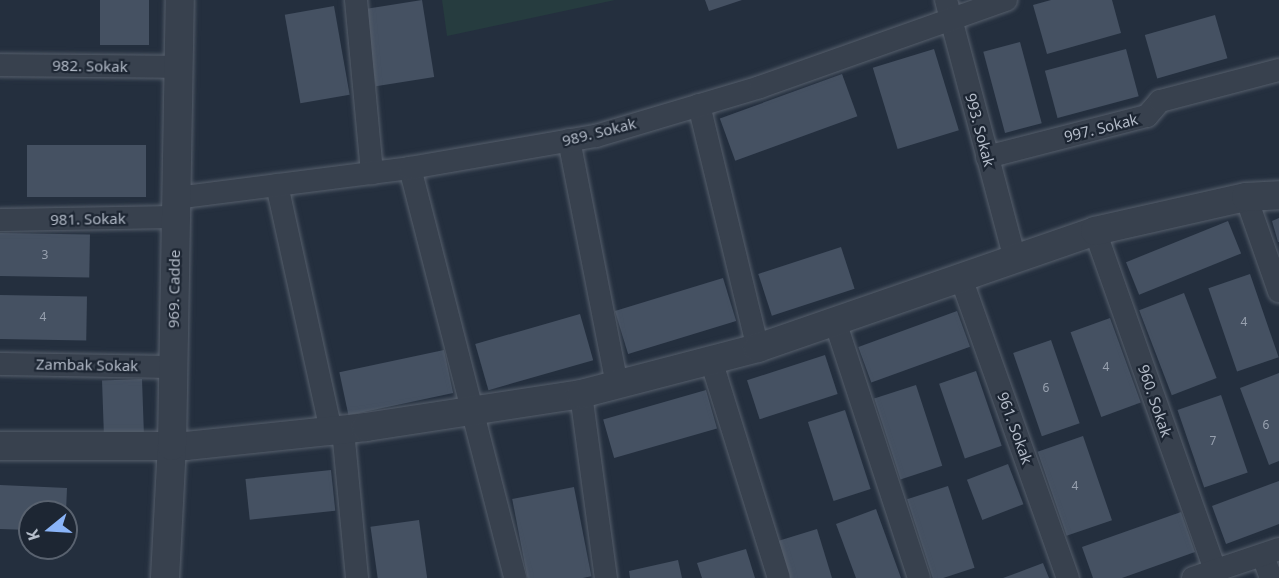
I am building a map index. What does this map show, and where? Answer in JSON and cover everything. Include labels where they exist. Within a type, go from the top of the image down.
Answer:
[{"type":"street","name":"969. Cadde","points":[[165,578],[172,446],[180,0]]},
{"type":"street","points":[[356,0],[372,173]]},
{"type":"street","name":"989. Sokak","points":[[176,208],[277,185],[410,168],[569,140],[699,105],[948,10],[1006,0]]},
{"type":"street","name":"993. Sokak","points":[[948,10],[1014,259]]},
{"type":"street","name":"982. Sokak","points":[[0,66],[180,67]]},
{"type":"street","name":"997. Sokak","points":[[987,157],[1147,116],[1160,101],[1279,70]]},
{"type":"street","points":[[699,105],[758,348]]},
{"type":"street","points":[[569,140],[617,385]]},
{"type":"street","points":[[410,168],[475,411],[515,578]]},
{"type":"street","points":[[1246,197],[1279,180]]},
{"type":"street","points":[[277,185],[337,430],[357,578]]},
{"type":"street","points":[[0,446],[172,446],[337,430],[581,394],[758,348],[1095,231],[1246,197],[1279,195]]},
{"type":"street","points":[[1246,197],[1279,291]]},
{"type":"street","name":"981. Sokak","points":[[0,220],[176,208]]},
{"type":"street","name":"960. Sokak","points":[[1095,231],[1215,570]]},
{"type":"street","name":"961. Sokak","points":[[961,278],[1068,578]]},
{"type":"street","points":[[836,321],[919,578]]},
{"type":"street","points":[[711,360],[779,578]]},
{"type":"street","name":"Zambak Sokak","points":[[0,364],[173,367]]},
{"type":"street","points":[[581,394],[606,578]]},
{"type":"street","points":[[1193,578],[1271,553],[1271,578]]},
{"type":"green space","points":[[442,0],[615,0],[447,36]]},
{"type":"building","points":[[100,0],[149,0],[149,45],[100,45]]},
{"type":"building","points":[[422,0],[434,77],[376,86],[364,9]]},
{"type":"building","points":[[705,0],[742,0],[709,11]]},
{"type":"building","points":[[1051,0],[1112,0],[1121,33],[1047,54],[1033,5]]},
{"type":"building","points":[[334,6],[350,95],[300,103],[285,15]]},
{"type":"building","points":[[1215,15],[1227,58],[1157,78],[1145,35]]},
{"type":"building","points":[[1020,42],[1042,123],[1005,133],[983,52]]},
{"type":"building","points":[[934,49],[959,130],[898,149],[873,68]]},
{"type":"building","points":[[1126,49],[1139,96],[1058,118],[1045,71]]},
{"type":"building","points":[[842,74],[857,116],[735,161],[720,118]]},
{"type":"building","points":[[27,145],[146,145],[146,197],[27,197]]},
{"type":"building","points":[[1279,218],[1279,242],[1278,242],[1272,221]]},
{"type":"building","points":[[1228,221],[1241,253],[1139,295],[1126,262]]},
{"type":"building","points":[[0,233],[90,235],[89,278],[0,276]]},
{"type":"building","points":[[841,247],[855,289],[772,316],[758,274]]},
{"type":"building","points":[[1250,274],[1279,357],[1237,372],[1208,288]]},
{"type":"building","points":[[723,278],[736,321],[628,354],[615,311]]},
{"type":"building","points":[[1184,293],[1217,378],[1172,395],[1139,310]]},
{"type":"building","points":[[0,295],[87,297],[86,341],[0,339]]},
{"type":"building","points":[[957,311],[970,347],[871,383],[858,347]]},
{"type":"building","points":[[580,314],[593,360],[488,390],[475,344]]},
{"type":"building","points":[[1110,318],[1141,403],[1101,417],[1071,332]]},
{"type":"building","points":[[1051,340],[1080,423],[1042,436],[1013,353]]},
{"type":"building","points":[[444,350],[453,393],[348,415],[339,372]]},
{"type":"building","points":[[825,355],[838,394],[760,419],[747,380]]},
{"type":"building","points":[[976,371],[1002,446],[965,458],[939,384]]},
{"type":"building","points":[[1279,373],[1279,461],[1269,465],[1240,388]]},
{"type":"building","points":[[142,379],[144,434],[104,435],[102,380]]},
{"type":"building","points":[[916,385],[942,466],[900,479],[874,399]]},
{"type":"building","points":[[706,390],[717,428],[614,458],[603,419]]},
{"type":"building","points":[[1221,395],[1248,473],[1204,488],[1178,410]]},
{"type":"building","points":[[845,410],[871,489],[834,501],[808,422]]},
{"type":"building","points":[[1083,436],[1112,520],[1067,536],[1038,452]]},
{"type":"building","points":[[1008,464],[1023,504],[982,520],[967,480]]},
{"type":"building","points":[[331,470],[335,511],[250,520],[245,479]]},
{"type":"building","points":[[1279,481],[1279,524],[1226,544],[1212,506]]},
{"type":"building","points":[[0,485],[67,488],[66,500],[18,500],[18,530],[0,529]]},
{"type":"building","points":[[948,486],[975,568],[943,578],[933,578],[907,499]]},
{"type":"building","points":[[574,487],[591,576],[528,578],[512,499]]},
{"type":"building","points":[[876,509],[901,578],[856,578],[836,524]]},
{"type":"building","points":[[1181,512],[1195,552],[1122,578],[1093,578],[1082,547]]},
{"type":"building","points":[[419,520],[427,578],[378,578],[370,527]]},
{"type":"building","points":[[817,529],[832,578],[789,578],[778,541]]},
{"type":"building","points":[[746,549],[755,578],[702,578],[697,563]]},
{"type":"building","points":[[678,560],[682,578],[630,578],[629,571]]},
{"type":"building","points":[[1043,563],[1049,578],[1003,578]]}]
